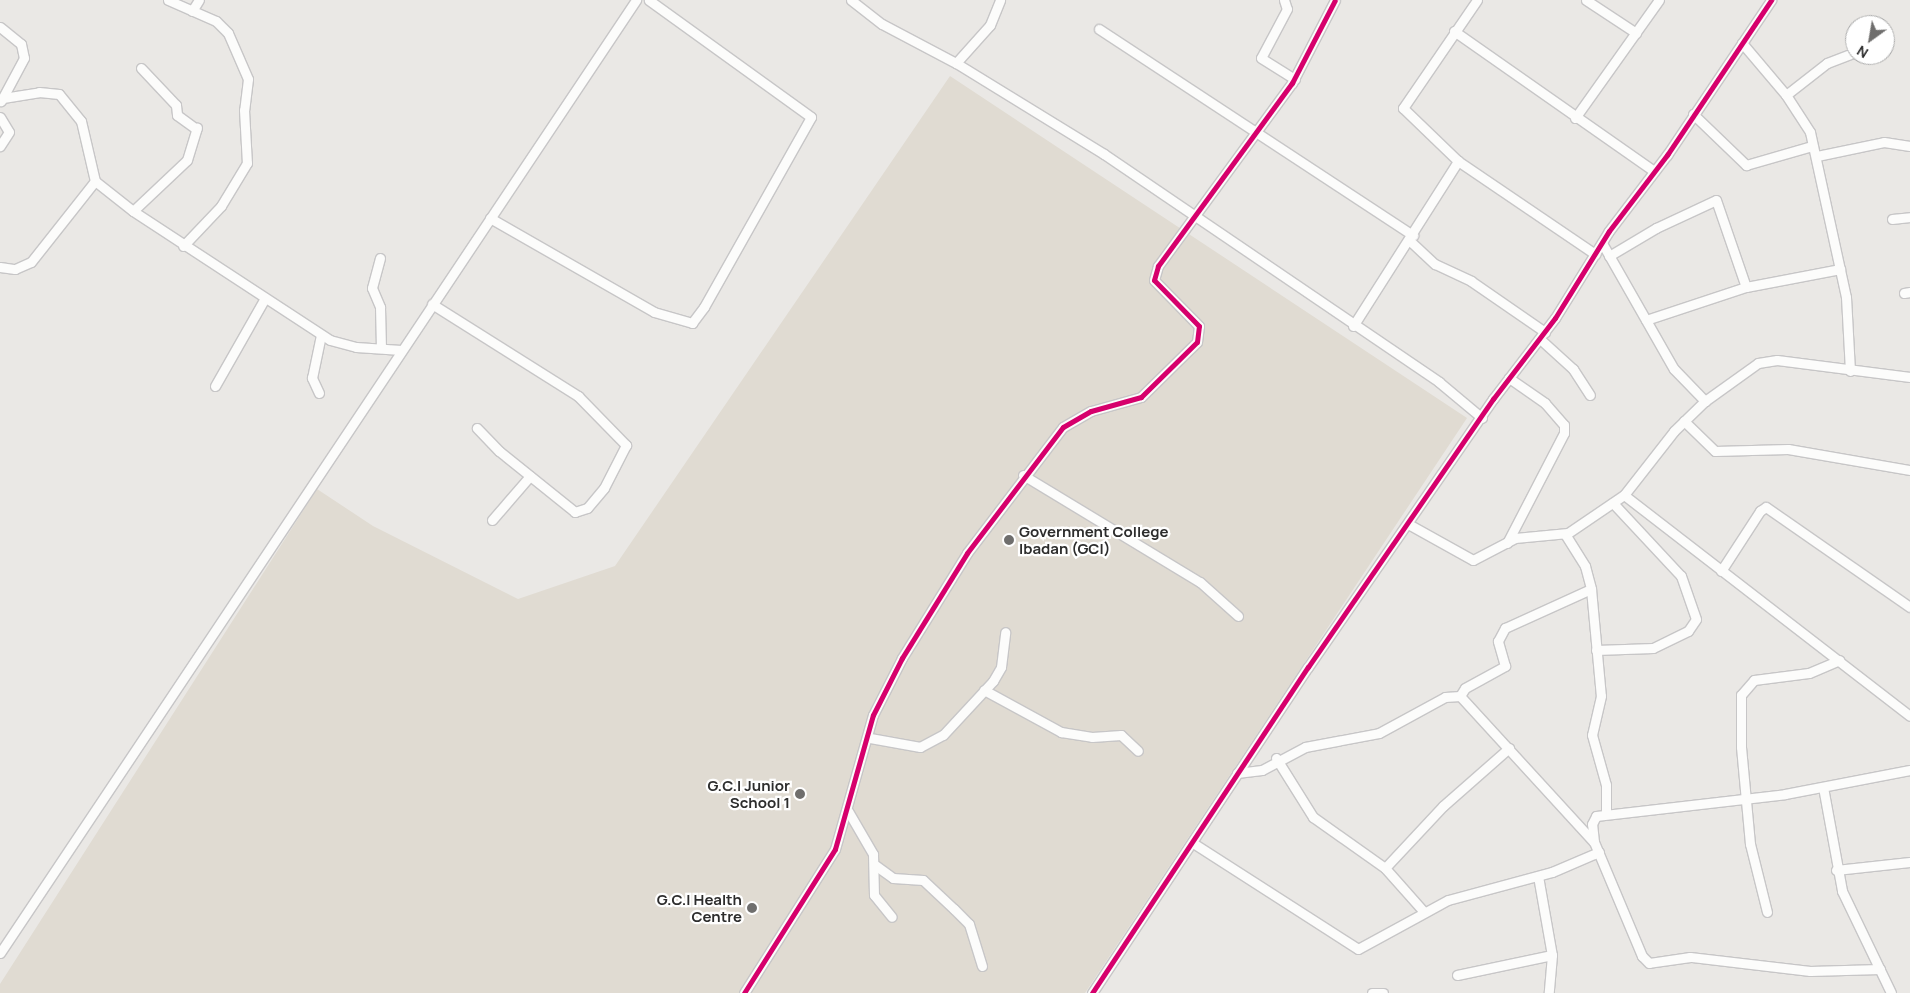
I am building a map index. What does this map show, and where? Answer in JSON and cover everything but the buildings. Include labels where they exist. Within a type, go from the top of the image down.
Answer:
[{"type":"street","points":[[168,0],[216,21],[228,33],[248,79],[244,110],[247,163],[222,206],[184,246]]},
{"type":"street","points":[[192,10],[199,0]]},
{"type":"street","points":[[0,953],[636,0]]},
{"type":"street","points":[[490,218],[654,312],[692,323],[704,307],[811,117],[649,0]]},
{"type":"street","points":[[851,0],[882,24],[956,63],[1195,214],[1353,326],[1439,382],[1482,418]]},
{"type":"street","points":[[1284,0],[1287,8],[1261,58],[1295,79]]},
{"type":"street","points":[[744,993],[834,849],[848,811],[870,738],[873,715],[902,658],[967,553],[1023,474],[1063,427],[1091,411],[1141,396],[1197,342],[1199,326],[1154,280],[1158,266],[1254,130],[1295,79],[1335,0]]},
{"type":"street","points":[[1477,0],[1403,108],[1458,161],[1595,254]]},
{"type":"street","points":[[1586,0],[1636,33]]},
{"type":"street","points":[[1575,118],[1659,0]]},
{"type":"street","points":[[1092,993],[1193,843],[1237,773],[1410,525],[1482,418],[1543,335],[1602,243],[1654,172],[1771,0]]},
{"type":"street","points":[[956,63],[990,25],[998,1]]},
{"type":"street","points":[[0,27],[20,44],[24,58],[1,100]]},
{"type":"street","points":[[1099,29],[1254,130],[1411,238],[1435,264],[1471,282],[1543,335],[1573,369],[1590,395]]},
{"type":"street","points":[[1454,31],[1654,172]]},
{"type":"street","points":[[1742,43],[1786,95],[1807,126],[1812,146],[1817,156],[1840,269],[1850,371]]},
{"type":"street","points":[[1786,95],[1827,63],[1845,56]]},
{"type":"street","points":[[133,211],[187,160],[197,128],[177,115],[176,105],[141,68]]},
{"type":"street","points":[[1,100],[39,92],[64,97],[83,127],[95,181],[133,211],[321,335],[356,347],[380,347],[401,350]]},
{"type":"street","points":[[1693,114],[1746,164],[1812,146]]},
{"type":"street","points":[[0,117],[9,132],[0,146]]},
{"type":"street","points":[[1817,156],[1884,142],[1910,146]]},
{"type":"street","points":[[1353,326],[1411,238],[1458,161]]},
{"type":"street","points":[[0,267],[15,269],[31,262],[95,181]]},
{"type":"street","points":[[1610,256],[1656,228],[1716,200],[1746,287]]},
{"type":"street","points":[[1892,219],[1910,217]]},
{"type":"street","points":[[1602,243],[1674,369],[1705,401]]},
{"type":"street","points":[[380,258],[372,288],[380,307],[380,347]]},
{"type":"street","points":[[1646,320],[1746,287],[1840,269]]},
{"type":"street","points":[[215,386],[265,298]]},
{"type":"street","points":[[432,304],[578,396],[626,445],[604,488],[581,512],[570,510],[477,428]]},
{"type":"street","points":[[319,393],[312,378],[321,335]]},
{"type":"street","points":[[1410,525],[1474,560],[1507,544],[1515,538],[1565,534],[1624,495],[1684,421],[1705,401],[1758,363],[1777,360],[1850,371],[1910,377]]},
{"type":"street","points":[[1507,544],[1564,433],[1564,425],[1545,403],[1510,378]]},
{"type":"street","points":[[1684,421],[1715,451],[1785,449],[1910,470]]},
{"type":"street","points":[[1023,474],[1200,582],[1238,616]]},
{"type":"street","points":[[492,520],[530,476]]},
{"type":"street","points":[[1624,495],[1910,716]]},
{"type":"street","points":[[1596,650],[1653,648],[1688,631],[1696,619],[1681,576],[1613,503]]},
{"type":"street","points":[[1721,571],[1760,511],[1766,508],[1910,607]]},
{"type":"street","points":[[1565,534],[1585,566],[1590,589],[1601,696],[1592,736],[1606,785],[1606,814]]},
{"type":"street","points":[[1460,696],[1464,688],[1505,666],[1498,641],[1505,628],[1590,589]]},
{"type":"street","points":[[870,738],[920,747],[942,735],[984,690],[1001,667],[1005,632]]},
{"type":"street","points":[[1767,912],[1750,844],[1740,724],[1745,686],[1754,680],[1809,673],[1839,660]]},
{"type":"street","points":[[984,690],[1061,732],[1092,738],[1121,735],[1138,751]]},
{"type":"street","points":[[1237,773],[1262,770],[1276,758],[1322,742],[1379,733],[1445,697],[1460,696]]},
{"type":"street","points":[[1460,696],[1594,842],[1642,956],[1649,963],[1690,957],[1810,971],[1880,969]]},
{"type":"street","points":[[1384,868],[1443,806],[1509,748]]},
{"type":"street","points":[[1276,758],[1313,817],[1384,868],[1424,912]]},
{"type":"street","points":[[1594,842],[1592,824],[1596,816],[1747,799],[1910,770]]},
{"type":"street","points":[[1823,787],[1836,870],[1891,993]]},
{"type":"street","points":[[848,811],[876,865],[893,878],[922,880],[969,924],[982,966]]},
{"type":"street","points":[[1193,843],[1358,949],[1424,912],[1461,896],[1538,876],[1599,852]]},
{"type":"street","points":[[876,865],[874,895],[892,917]]},
{"type":"street","points":[[1836,870],[1909,866]]},
{"type":"street","points":[[1538,876],[1552,954],[1549,993]]},
{"type":"street","points":[[1457,975],[1552,954]]},
{"type":"street","points":[[1372,993],[1383,993]]},
{"type":"shaded area","name":"Government College Ibadan (GCI)","points":[[950,76],[1467,418],[1085,993],[0,993],[0,984],[317,489],[373,526],[518,599],[615,566]]},
{"type":"cycle path","points":[[744,993],[835,849],[873,715],[902,658],[967,553],[1063,427],[1091,411],[1141,397],[1197,342],[1199,326],[1154,280],[1158,266],[1292,83],[1335,0]]},
{"type":"cycle path","points":[[1092,993],[1308,667],[1493,399],[1555,318],[1609,231],[1667,155],[1771,0]]},
{"type":"place","name":"Government College Ibadan (GCI)","points":[[1009,540]]},
{"type":"place","name":"G.C.I Junior School 1","points":[[800,794]]},
{"type":"place","name":"G.C.I Health Centre","points":[[752,908]]}]
